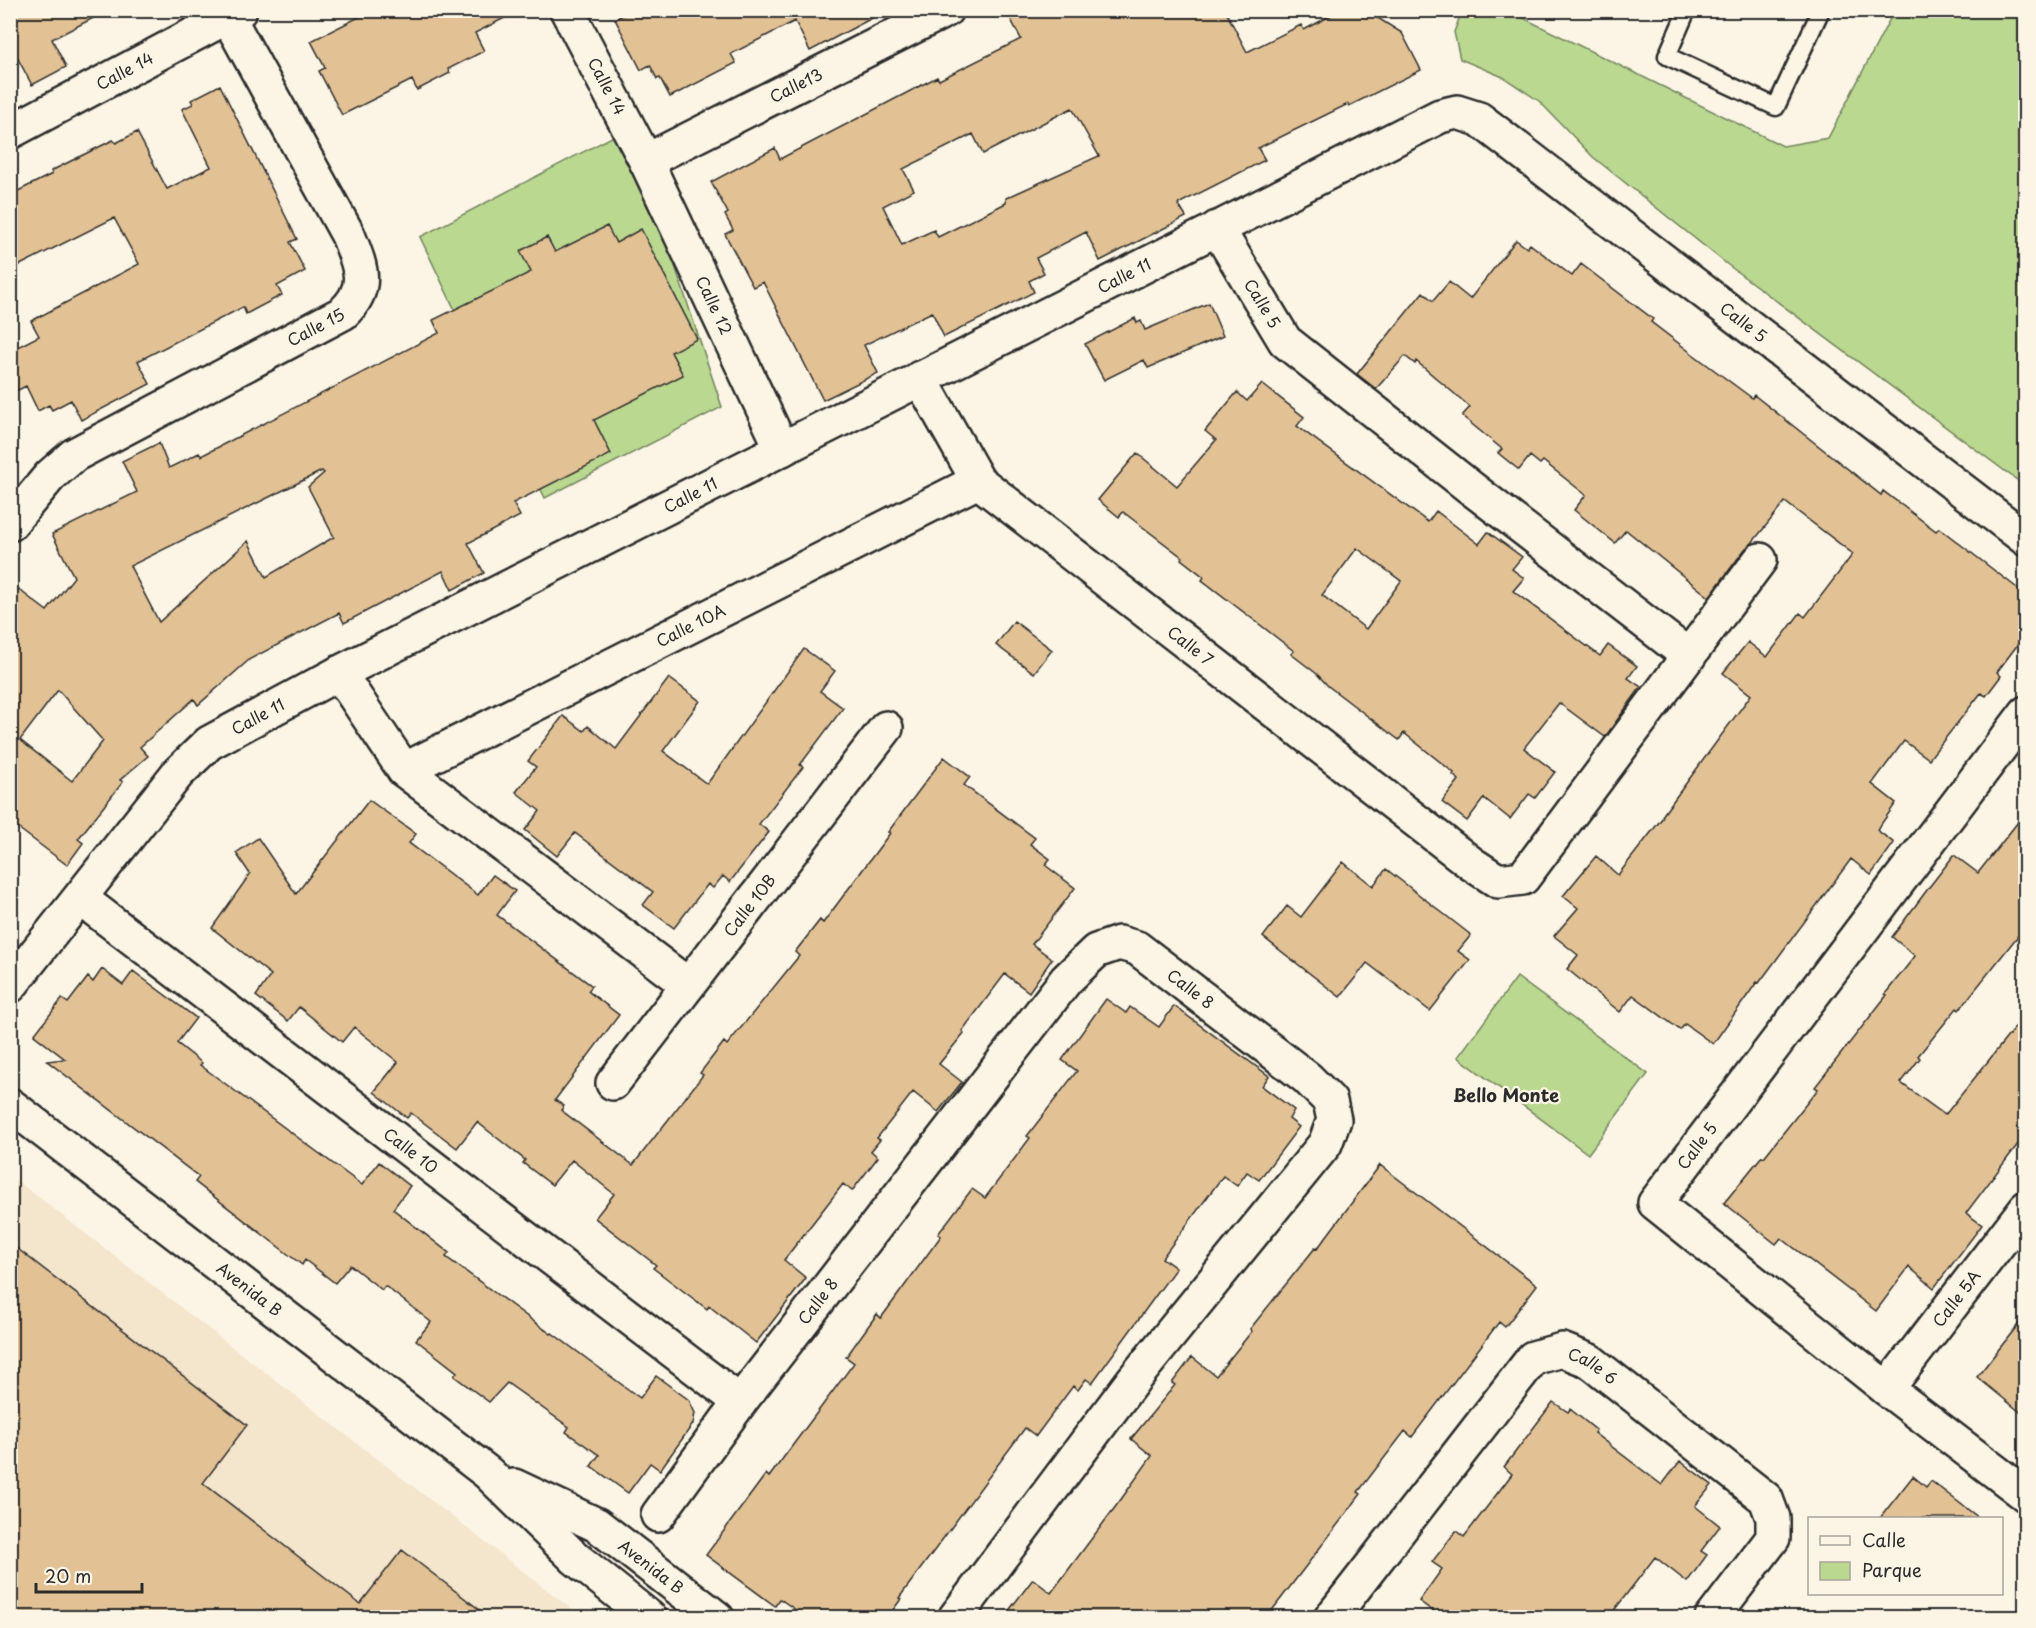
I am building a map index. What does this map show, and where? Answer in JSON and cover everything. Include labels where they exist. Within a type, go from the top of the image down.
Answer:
[{"type":"street","name":"Calle 14","points":[[567,10],[646,161]]},
{"type":"street","name":"Calle13","points":[[646,161],[946,10]]},
{"type":"street","name":"Calle 14","points":[[10,132],[234,14]]},
{"type":"street","name":"Calle 15","points":[[10,524],[50,476],[74,455],[343,313],[353,303],[360,290],[361,269],[348,235],[234,14]]},
{"type":"street","name":"Calle 11","points":[[10,986],[178,772],[209,743],[339,672],[1217,228],[1440,116],[1457,112]]},
{"type":"street","name":"Calle 5","points":[[1457,112],[1479,119],[2025,539]]},
{"type":"street","name":"Calle 12","points":[[646,161],[782,449]]},
{"type":"street","name":"Calle 5","points":[[1217,228],[1285,341],[1689,656]]},
{"type":"street","name":"Calle 7","points":[[921,378],[978,481],[1454,850],[1498,881],[1523,878],[1689,656]]},
{"type":"street","name":"Calle 10A","points":[[404,770],[978,481]]},
{"type":"street","points":[[1689,656],[1760,560]]},
{"type":"street","points":[[339,672],[404,770],[688,985]]},
{"type":"street","name":"Calle 5","points":[[2025,713],[1655,1203],[1887,1389],[2025,1495]]},
{"type":"street","name":"Calle 10B","points":[[613,1083],[886,728]]},
{"type":"street","name":"Calle 10","points":[[80,898],[740,1402]]},
{"type":"street","name":"Calle 8","points":[[658,1515],[740,1402],[1066,980],[1096,951],[1119,943],[1137,948],[1307,1078],[1330,1101],[1334,1120],[1325,1144],[1134,1379],[955,1617]]},
{"type":"street","name":"Avenida B","points":[[10,1105],[488,1473],[575,1558],[650,1617]]},
{"type":"street","name":"Calle 5A","points":[[1887,1389],[2025,1208]]},
{"type":"street","name":"Calle 6","points":[[1331,1617],[1533,1358],[1562,1350],[1590,1361],[1766,1499],[1773,1518],[1773,1538],[1712,1617]]},
{"type":"street","name":"Avenida B","points":[[488,1473],[597,1525],[717,1617]]},
{"type":"lane","points":[[1687,10],[1667,56],[1776,107],[1821,10]]},
{"type":"shaded area","points":[[11,1176],[582,1617],[11,1617]]},
{"type":"green space","points":[[1462,11],[1509,11],[1783,146],[1828,138],[1894,11],[2025,11],[2025,486],[1728,265],[1593,157],[1539,101],[1503,77],[1460,59],[1454,32]]},
{"type":"green space","points":[[629,128],[722,407],[545,498],[420,237]]},
{"type":"green space","points":[[1517,977],[1648,1074],[1588,1154],[1458,1057]]},
{"type":"building","points":[[10,10],[109,10],[52,39],[66,67],[32,85],[10,44]]},
{"type":"building","points":[[373,10],[520,10],[475,33],[484,51],[448,69],[450,73],[417,90],[412,80],[342,115],[319,71],[325,68],[311,41]]},
{"type":"building","points":[[632,10],[887,10],[810,51],[795,21],[731,54],[736,63],[670,97],[650,65],[641,70],[615,19]]},
{"type":"building","points":[[1006,10],[1225,10],[1247,52],[1301,25],[1304,30],[1341,10],[1365,10],[1402,33],[1421,70],[1258,148],[1265,160],[1178,204],[1186,217],[1100,261],[1086,232],[1036,258],[1044,273],[1029,281],[1034,292],[944,337],[932,312],[864,345],[878,373],[823,400],[763,282],[753,287],[725,234],[733,230],[725,215],[728,213],[711,182],[775,148],[780,159],[937,77],[939,80],[1021,39]],"holes":[[[1072,108],[1099,156],[1006,198],[1006,203],[938,237],[934,230],[902,245],[883,206],[914,190],[903,169],[973,134],[983,154]]]},
{"type":"building","points":[[220,85],[297,239],[290,242],[305,271],[277,286],[282,295],[246,314],[243,307],[138,361],[150,384],[81,420],[71,400],[52,410],[49,405],[38,411],[26,386],[10,394],[10,351],[39,336],[31,321],[139,264],[114,218],[10,270],[10,195],[52,174],[51,171],[113,140],[116,143],[137,132],[167,189],[211,167],[182,109],[193,104],[191,100]]},
{"type":"building","points":[[607,226],[616,243],[641,229],[697,339],[671,352],[683,375],[594,420],[611,454],[513,503],[520,516],[468,543],[484,573],[452,590],[443,571],[344,623],[339,613],[250,659],[198,705],[194,699],[140,747],[148,756],[120,780],[123,782],[78,839],[83,843],[67,865],[10,822],[10,583],[47,611],[74,577],[52,534],[137,492],[122,461],[159,443],[169,468],[199,453],[201,456],[439,333],[433,320],[531,272],[520,251],[547,237],[555,252]],"holes":[[[322,471],[324,473],[308,487],[334,537],[266,577],[248,541],[159,622],[130,566]],[[58,690],[103,741],[72,781],[20,740]]]},
{"type":"building","points":[[1516,240],[1527,248],[1530,244],[1572,276],[1581,264],[1653,319],[1651,322],[1752,398],[1754,395],[1881,495],[1883,491],[1936,531],[1939,528],[2025,594],[2025,635],[1997,672],[2001,676],[1986,696],[1981,693],[1929,759],[1904,741],[1872,784],[1896,803],[1877,830],[1894,843],[1871,875],[1851,859],[1759,983],[1757,982],[1713,1044],[1685,1024],[1680,1030],[1633,995],[1620,1012],[1567,969],[1578,955],[1554,936],[1578,908],[1563,896],[1596,856],[1618,875],[1751,695],[1723,673],[1748,642],[1767,657],[1800,613],[1805,617],[1853,554],[1785,502],[1745,549],[1709,597],[1626,530],[1615,543],[1574,510],[1586,495],[1543,461],[1540,464],[1530,456],[1519,470],[1498,453],[1502,449],[1462,416],[1470,407],[1416,361],[1415,364],[1405,356],[1376,389],[1357,374],[1423,292],[1433,301],[1449,282],[1470,299]]},
{"type":"building","points":[[1209,303],[1223,336],[1148,368],[1144,360],[1104,380],[1085,344],[1135,318],[1137,323],[1141,321],[1145,330]]},
{"type":"building","points":[[1262,384],[1304,417],[1297,426],[1428,522],[1436,511],[1479,544],[1488,532],[1522,557],[1512,569],[1524,578],[1513,591],[1600,656],[1608,645],[1637,666],[1628,678],[1641,687],[1605,737],[1559,703],[1524,748],[1555,772],[1535,798],[1529,794],[1510,819],[1484,798],[1467,821],[1442,802],[1459,780],[1453,775],[1454,773],[1404,733],[1399,740],[1328,686],[1317,674],[1291,654],[1294,651],[1202,580],[1204,577],[1181,559],[1182,557],[1123,512],[1119,517],[1098,500],[1137,453],[1177,486],[1216,440],[1205,431],[1237,392],[1247,401]],"holes":[[[1357,548],[1401,581],[1366,629],[1322,595]]]},
{"type":"building","points":[[1014,621],[1052,650],[1034,673],[996,645]]},
{"type":"building","points":[[804,649],[835,671],[820,691],[843,708],[800,765],[803,767],[759,824],[769,832],[730,882],[723,876],[713,888],[708,884],[674,928],[643,905],[653,892],[575,833],[557,856],[525,830],[540,811],[516,792],[536,767],[528,761],[563,716],[584,731],[588,726],[616,749],[669,678],[700,701],[663,751],[707,784]]},
{"type":"building","points":[[944,757],[970,777],[964,785],[1035,838],[1030,844],[1050,859],[1045,865],[1075,888],[1032,944],[1052,959],[1029,992],[1005,974],[962,1031],[964,1033],[939,1064],[962,1082],[938,1112],[913,1092],[877,1138],[880,1140],[871,1151],[878,1157],[852,1191],[843,1184],[784,1260],[806,1278],[756,1343],[709,1306],[707,1309],[653,1268],[656,1265],[595,1218],[614,1194],[572,1160],[552,1185],[523,1163],[525,1160],[477,1122],[457,1148],[411,1113],[407,1118],[374,1092],[398,1062],[354,1027],[342,1042],[299,1007],[288,1021],[256,996],[271,975],[212,928],[250,874],[236,853],[258,838],[296,894],[369,800],[416,834],[409,843],[478,895],[493,875],[515,891],[497,915],[592,986],[588,991],[619,1015],[555,1100],[564,1106],[561,1110],[633,1165],[703,1075],[700,1073],[724,1042],[727,1045],[799,956],[795,952],[820,920],[823,923]]},
{"type":"building","points":[[2025,813],[2025,927],[1959,1010],[1957,1008],[1918,1056],[1920,1058],[1901,1083],[1945,1115],[2025,1015],[2025,1135],[1966,1213],[1982,1225],[1934,1288],[1909,1267],[1876,1311],[1781,1238],[1776,1244],[1724,1203],[1818,1089],[1815,1087],[1915,956],[1892,937],[1930,886],[1954,855],[1978,873]]},
{"type":"building","points":[[1343,862],[1373,886],[1386,869],[1471,935],[1458,951],[1470,960],[1430,1011],[1367,963],[1340,997],[1263,937],[1287,906],[1301,917]]},
{"type":"building","points":[[102,969],[123,985],[133,971],[196,1018],[177,1043],[202,1063],[200,1065],[362,1185],[379,1162],[410,1186],[393,1209],[449,1253],[446,1257],[640,1398],[656,1376],[689,1400],[695,1413],[693,1424],[660,1470],[650,1463],[628,1493],[591,1466],[599,1455],[566,1432],[569,1427],[507,1383],[489,1402],[454,1376],[457,1372],[416,1340],[431,1322],[385,1286],[382,1290],[350,1265],[335,1283],[305,1260],[302,1265],[195,1182],[199,1177],[47,1061],[65,1059],[34,1035],[62,999],[68,1003],[88,977],[93,982]]},
{"type":"building","points":[[1106,999],[1126,1013],[1130,1007],[1159,1027],[1174,1006],[1269,1076],[1262,1086],[1294,1110],[1289,1119],[1299,1127],[1259,1180],[1247,1172],[1237,1186],[1223,1176],[1162,1258],[1176,1268],[1092,1383],[1086,1379],[1078,1390],[1073,1386],[1036,1436],[1025,1428],[899,1598],[901,1599],[888,1617],[806,1617],[780,1599],[775,1606],[706,1555],[766,1474],[769,1477],[854,1363],[846,1357],[877,1314],[881,1318],[941,1236],[938,1234],[972,1189],[985,1198],[1030,1138],[1027,1136],[1077,1071],[1062,1060]]},
{"type":"building","points":[[1380,1165],[1537,1285],[1505,1327],[1499,1322],[1412,1437],[1405,1431],[1358,1492],[1361,1494],[1267,1617],[1004,1617],[1033,1579],[1051,1593],[1122,1498],[1152,1456],[1131,1439],[1175,1385],[1172,1383],[1192,1357],[1216,1376],[1252,1331],[1250,1329],[1315,1248],[1317,1249]]},
{"type":"building","points":[[10,1243],[247,1425],[203,1483],[360,1604],[402,1550],[489,1617],[10,1617]]},
{"type":"building","points":[[2025,1316],[2025,1416],[1977,1377]]},
{"type":"building","points":[[1553,1402],[1568,1412],[1570,1409],[1596,1430],[1594,1433],[1662,1485],[1680,1461],[1712,1485],[1695,1506],[1720,1526],[1701,1551],[1707,1555],[1687,1582],[1655,1557],[1609,1617],[1441,1617],[1419,1601],[1442,1569],[1432,1562],[1456,1531],[1464,1537],[1512,1474],[1504,1467]]},
{"type":"building","points":[[1913,1476],[1926,1487],[1931,1481],[1978,1517],[1881,1517]]},
{"type":"district","name":"Bello Monte","points":[[1506,1096]]}]
